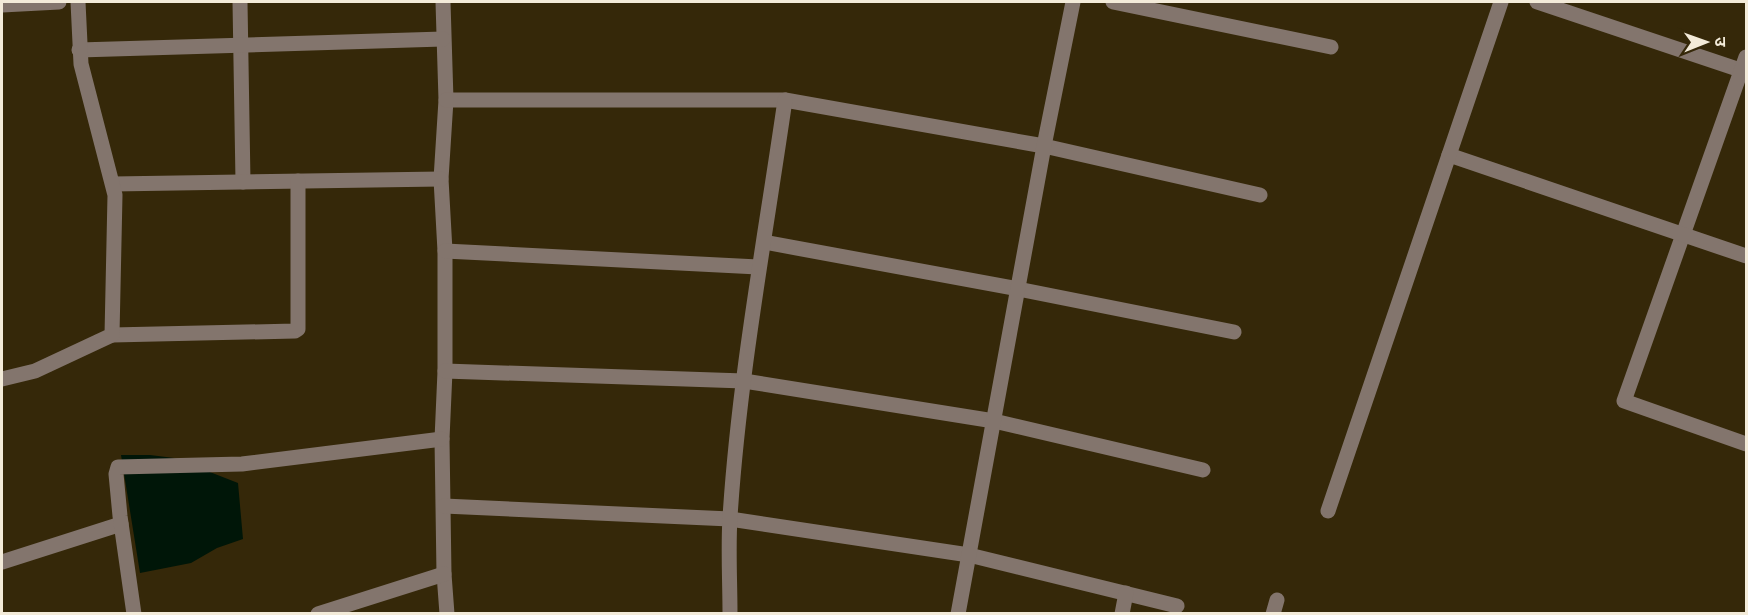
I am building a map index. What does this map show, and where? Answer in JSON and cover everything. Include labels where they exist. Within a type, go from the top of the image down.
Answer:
[{"type":"street","points":[[2,5],[59,2]]},
{"type":"street","points":[[78,2],[81,64],[113,184],[116,211],[112,335]]},
{"type":"street","points":[[240,2],[243,182]]},
{"type":"street","points":[[443,2],[446,100],[441,179],[445,251],[446,371],[442,438],[444,574],[447,614]]},
{"type":"street","points":[[958,614],[1044,146],[1073,2]]},
{"type":"street","points":[[1113,2],[1331,47]]},
{"type":"street","points":[[1328,511],[1501,2]]},
{"type":"street","points":[[1537,2],[1745,67],[1624,402],[1746,444]]},
{"type":"street","points":[[79,50],[443,39]]},
{"type":"street","points":[[446,100],[785,100],[1044,146],[1260,195]]},
{"type":"street","points":[[730,614],[730,519],[744,381],[785,100]]},
{"type":"street","points":[[1449,155],[1746,256]]},
{"type":"street","points":[[113,184],[441,179]]},
{"type":"street","points":[[2,379],[35,370],[112,335],[295,331],[298,329],[298,181]]},
{"type":"street","points":[[764,242],[1234,332]]},
{"type":"street","points":[[445,251],[759,267]]},
{"type":"street","points":[[446,371],[744,381],[994,421],[1203,470]]},
{"type":"street","points":[[134,614],[116,474],[116,470],[120,467],[242,464],[442,438]]},
{"type":"street","points":[[444,506],[730,519],[969,555],[1177,606]]},
{"type":"street","points":[[2,562],[121,524]]},
{"type":"street","points":[[318,614],[444,574]]},
{"type":"street","points":[[1122,614],[1126,593]]},
{"type":"shaded area","points":[[121,455],[174,458],[238,483],[243,539],[217,548],[191,563],[140,573]]}]
